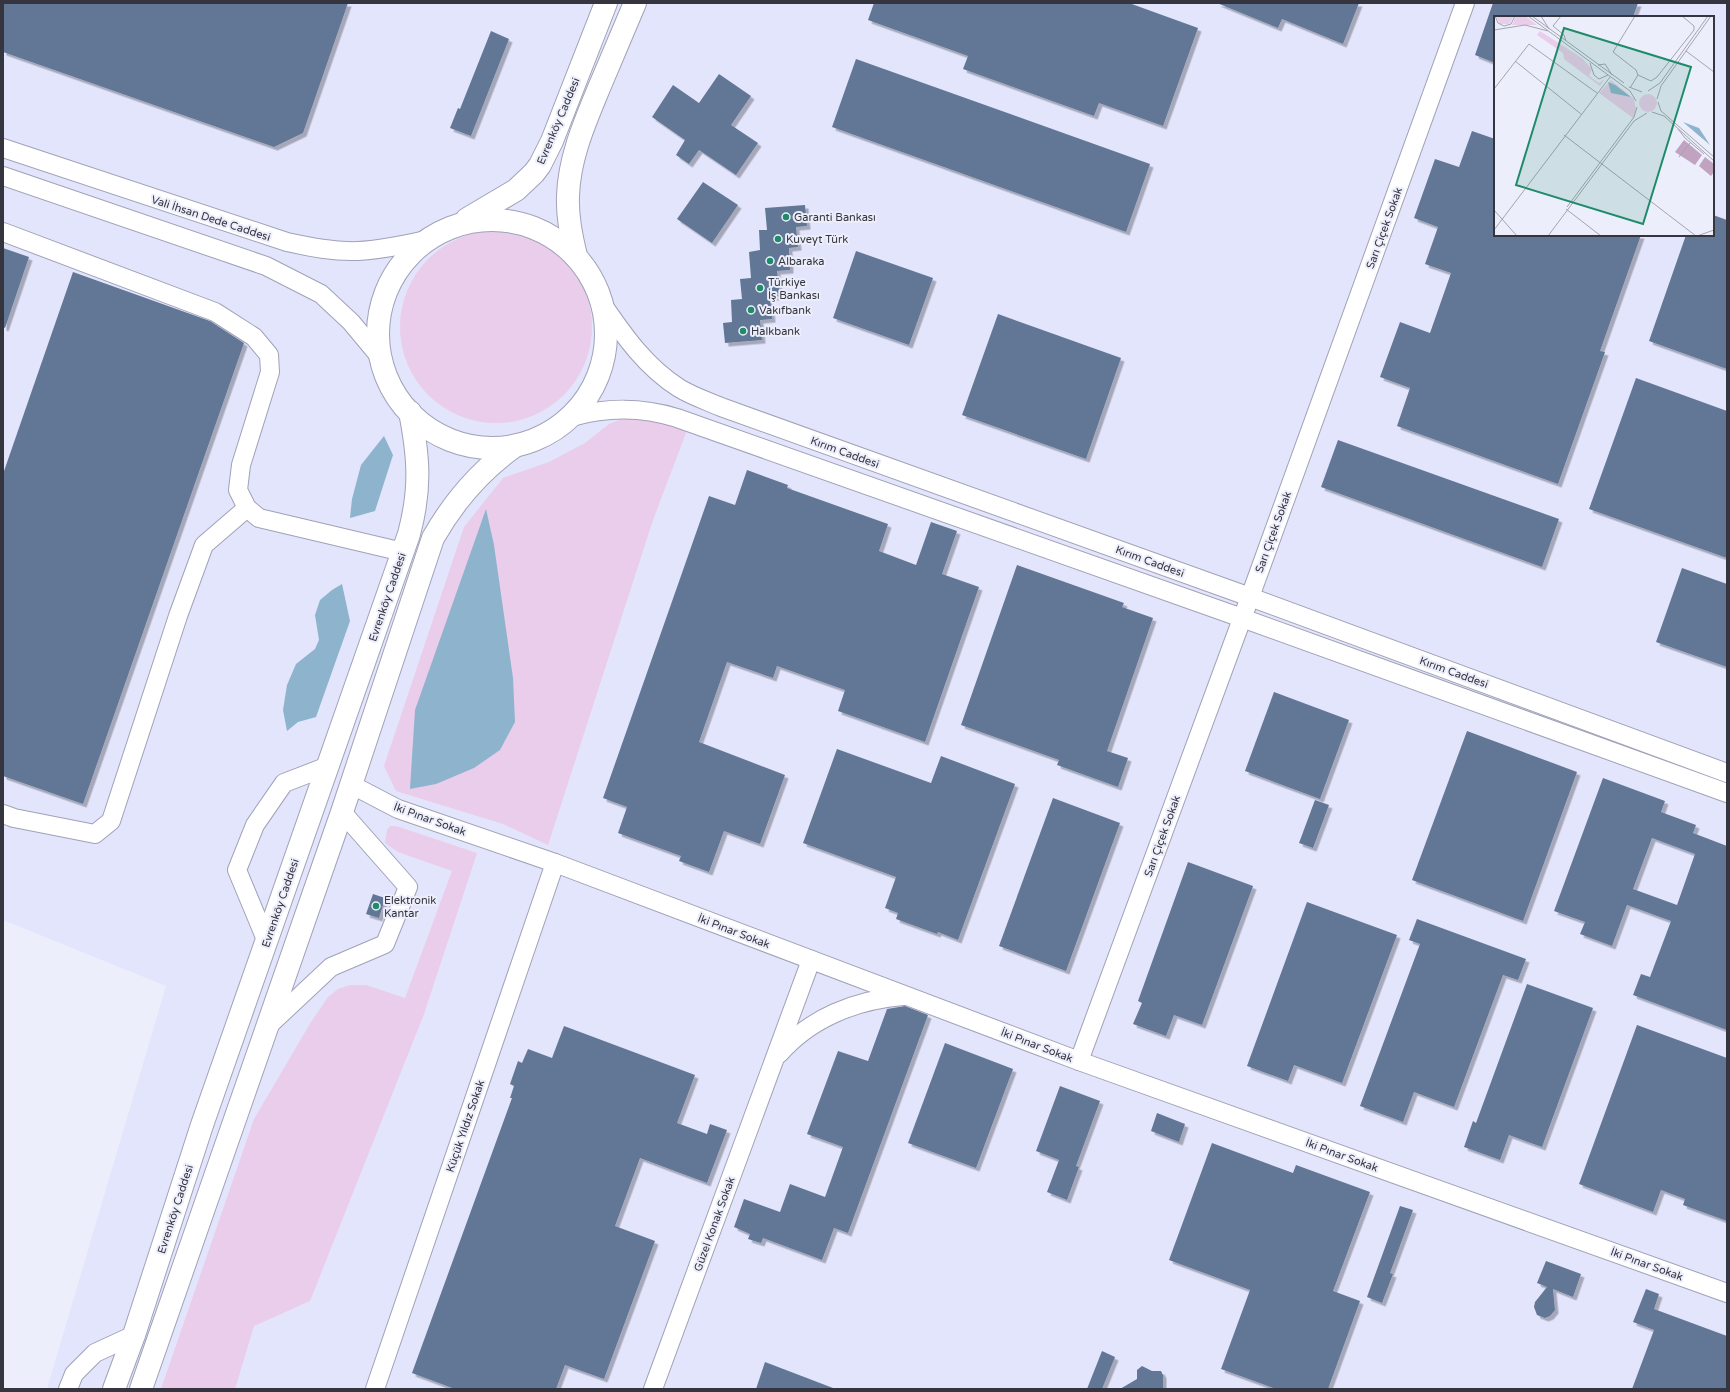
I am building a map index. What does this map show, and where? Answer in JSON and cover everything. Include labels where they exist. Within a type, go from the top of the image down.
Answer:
[{"type":"main road","name":"Evrenköy Caddesi","points":[[455,225],[516,190],[534,173],[540,165],[552,141],[606,3]]},
{"type":"main road","points":[[576,256],[568,210],[568,195],[572,163],[584,124],[635,3]]},
{"type":"main road","points":[[141,1389],[352,785],[433,538],[452,508],[472,483],[495,460],[516,446],[545,435],[571,417],[583,404],[592,389],[599,374],[604,357],[606,322],[603,305],[594,282],[576,256],[551,235],[520,223],[487,219],[471,221],[455,225],[426,240],[413,251],[402,264],[386,292],[378,325],[378,341],[381,358],[387,376],[395,392],[410,412],[432,431],[458,443],[487,448],[516,446]]},
{"type":"main road","name":"Evrenköy Caddesi","points":[[114,1389],[134,1335],[202,1125],[404,552],[414,512],[418,484],[416,449],[410,412]]},
{"type":"street","name":"Sarı Çiçek Sokak","points":[[1079,1061],[1250,597],[1465,3]]},
{"type":"street","name":"Vali İhsan Dede Caddesi","points":[[3,148],[287,242],[326,249],[358,251],[382,249],[426,240]]},
{"type":"street","points":[[3,176],[266,266],[320,294],[351,322],[381,358]]},
{"type":"street","points":[[3,232],[215,312],[254,337],[269,355],[270,372],[241,465],[238,490],[247,508],[259,518],[404,552]]},
{"type":"street","name":"Kırım Caddesi","points":[[603,305],[628,341],[654,369],[680,389],[698,398],[1250,597],[1727,773]]},
{"type":"street","name":"Kırım Caddesi","points":[[571,417],[616,409],[647,410],[662,413],[1242,618],[1727,793]]},
{"type":"street","points":[[3,814],[14,818],[95,834],[111,821],[178,616],[204,545],[247,508]]},
{"type":"street","points":[[267,942],[237,870],[256,825],[284,783],[328,766]]},
{"type":"street","name":"İki Pınar Sokak","points":[[352,785],[398,809],[554,863],[1079,1061],[1727,1293]]},
{"type":"street","points":[[267,1027],[331,967],[385,944],[408,887],[342,812]]},
{"type":"street","name":"Küçük Yıldız Sokak","points":[[375,1389],[554,863]]},
{"type":"street","name":"Güzel Konak Sokak","points":[[653,1389],[811,960]]},
{"type":"street","name":"Güzel Konak Sokak","points":[[775,1060],[796,1038],[818,1022],[833,1014],[866,1001],[906,996]]},
{"type":"street","points":[[68,1389],[74,1374],[96,1353],[134,1335]]},
{"type":"shaded area","points":[[3,3],[1727,3],[1727,1389],[47,1389],[166,986],[3,920]]},
{"type":"shaded area","points":[[487,231],[505,231],[533,238],[549,247],[564,259],[576,274],[585,290],[592,318],[592,336],[585,364],[576,380],[564,395],[549,407],[533,416],[505,423],[487,423],[468,419],[451,412],[435,401],[422,388],[411,372],[404,355],[400,336],[400,318],[404,299],[411,282],[422,266],[435,253],[451,242],[468,235]]},
{"type":"shaded area","points":[[627,417],[689,425],[653,520],[548,845],[503,824],[396,791],[384,766],[464,527],[503,478],[549,462],[585,443],[609,424]]},
{"type":"shaded area","points":[[384,436],[393,455],[375,511],[350,518],[352,499],[361,465]]},
{"type":"shaded area","points":[[486,509],[494,545],[513,678],[515,722],[500,750],[474,768],[436,784],[410,789],[415,710]]},
{"type":"shaded area","points":[[342,584],[350,621],[316,717],[298,722],[287,731],[283,710],[287,685],[296,664],[315,649],[319,640],[315,615],[320,600]]},
{"type":"shaded area","points":[[390,826],[396,826],[477,853],[424,1014],[310,1301],[254,1326],[235,1389],[161,1389],[254,1119],[311,1022],[328,997],[338,989],[350,985],[366,985],[405,998],[452,871],[398,852],[385,843],[387,830]]},
{"type":"building","points":[[3,3],[348,3],[303,133],[274,147],[3,52]]},
{"type":"building","points":[[874,3],[1129,3],[1198,28],[1163,126],[1099,103],[1094,116],[963,69],[968,56],[868,20]]},
{"type":"building","points":[[1217,3],[1359,3],[1343,44],[1282,19],[1278,28]]},
{"type":"building","points":[[1493,3],[1638,3],[1633,16],[1494,16],[1494,63],[1475,55]]},
{"type":"building","points":[[491,31],[509,39],[471,136],[450,128],[458,108],[460,109]]},
{"type":"building","points":[[856,59],[1150,164],[1126,232],[832,127]]},
{"type":"building","points":[[719,74],[751,96],[731,125],[758,143],[736,175],[699,150],[689,164],[676,155],[685,140],[652,117],[673,85],[699,103]]},
{"type":"building","points":[[1472,131],[1494,139],[1494,236],[1641,236],[1600,351],[1605,352],[1558,484],[1397,426],[1410,388],[1380,377],[1400,322],[1430,333],[1451,273],[1425,264],[1438,227],[1414,218],[1435,159],[1459,167]]},
{"type":"building","points":[[703,182],[738,205],[712,243],[677,219]]},
{"type":"building","points":[[805,205],[807,226],[796,227],[798,247],[789,248],[790,270],[777,271],[780,297],[770,297],[772,319],[760,320],[762,340],[725,343],[723,323],[732,322],[731,300],[742,299],[740,279],[751,278],[749,252],[760,250],[759,230],[767,230],[765,208]]},
{"type":"building","points":[[1714,215],[1727,220],[1727,369],[1649,341],[1686,236],[1714,236]]},
{"type":"building","points":[[3,248],[29,257],[5,328],[3,327]]},
{"type":"building","points":[[856,251],[933,278],[909,345],[833,318]]},
{"type":"building","points":[[73,272],[210,321],[244,343],[83,804],[3,776],[3,474]]},
{"type":"building","points":[[998,314],[1121,358],[1086,459],[962,415]]},
{"type":"building","points":[[1636,378],[1727,411],[1727,558],[1589,509]]},
{"type":"building","points":[[1338,440],[1559,519],[1542,567],[1321,487]]},
{"type":"building","points":[[747,470],[788,485],[787,488],[888,524],[879,551],[916,565],[931,522],[957,531],[942,574],[979,587],[925,742],[838,711],[845,690],[777,666],[773,678],[727,662],[699,742],[785,775],[760,844],[724,831],[709,872],[679,861],[681,856],[618,833],[627,807],[603,798],[709,496],[735,505]]},
{"type":"building","points":[[1017,565],[1124,603],[1122,607],[1153,618],[1107,751],[1128,758],[1118,787],[1057,765],[1059,760],[961,725]]},
{"type":"building","points":[[1682,568],[1727,584],[1727,667],[1656,642]]},
{"type":"building","points":[[1274,692],[1349,720],[1320,799],[1245,771]]},
{"type":"building","points":[[1467,731],[1577,772],[1523,921],[1412,880]]},
{"type":"building","points":[[837,749],[931,783],[941,756],[1015,784],[958,940],[896,919],[898,913],[885,908],[896,877],[803,843]]},
{"type":"building","points":[[1603,778],[1665,801],[1661,812],[1696,825],[1693,833],[1727,846],[1727,1030],[1633,995],[1641,974],[1650,977],[1671,921],[1627,905],[1612,946],[1580,934],[1585,922],[1554,911]],"holes":[[[1652,838],[1695,854],[1677,905],[1633,889]]]},
{"type":"building","points":[[1053,798],[1120,823],[1066,971],[999,946]]},
{"type":"building","points":[[1315,800],[1329,805],[1313,848],[1299,843]]},
{"type":"building","points":[[1188,862],[1253,886],[1202,1025],[1174,1015],[1166,1036],[1133,1024],[1142,1003],[1138,1001]]},
{"type":"building","name":"Elektronik Kantar","points":[[373,894],[385,898],[379,918],[366,914]]},
{"type":"building","points":[[1307,902],[1397,935],[1342,1083],[1294,1065],[1288,1081],[1247,1066]]},
{"type":"building","points":[[1417,919],[1526,959],[1518,980],[1503,975],[1454,1107],[1414,1092],[1403,1122],[1360,1106],[1420,944],[1409,940]]},
{"type":"building","points":[[1527,984],[1593,1008],[1542,1147],[1509,1135],[1500,1160],[1464,1147],[1473,1121],[1476,1123]]},
{"type":"building","points":[[905,1006],[928,1015],[848,1233],[834,1228],[822,1260],[763,1238],[761,1243],[748,1239],[750,1234],[734,1227],[744,1199],[780,1212],[790,1184],[825,1197],[843,1147],[807,1134],[838,1051],[868,1061],[887,1009]]},
{"type":"building","points":[[1637,1025],[1727,1058],[1727,1221],[1683,1205],[1685,1199],[1661,1190],[1653,1212],[1579,1184]]},
{"type":"building","points":[[564,1026],[695,1075],[677,1123],[707,1134],[710,1124],[727,1130],[707,1183],[640,1158],[615,1226],[655,1241],[604,1379],[565,1365],[556,1389],[455,1389],[412,1373],[512,1098],[510,1098],[514,1086],[510,1084],[518,1061],[522,1063],[528,1049],[552,1058]]},
{"type":"building","points":[[945,1043],[1013,1069],[976,1168],[908,1143]]},
{"type":"building","points":[[1060,1086],[1100,1101],[1076,1166],[1079,1167],[1067,1200],[1047,1192],[1059,1160],[1036,1151]]},
{"type":"building","points":[[1157,1113],[1185,1124],[1179,1142],[1151,1131]]},
{"type":"building","points":[[1212,1143],[1293,1173],[1296,1165],[1370,1192],[1333,1291],[1360,1301],[1328,1389],[1276,1389],[1221,1369],[1250,1290],[1169,1260]]},
{"type":"building","points":[[1400,1206],[1413,1210],[1390,1273],[1393,1274],[1382,1303],[1367,1297]]},
{"type":"building","points":[[1546,1261],[1581,1274],[1573,1297],[1553,1289],[1555,1310],[1550,1316],[1545,1318],[1537,1315],[1534,1307],[1535,1302],[1547,1287],[1537,1283]]},
{"type":"building","points":[[1646,1289],[1659,1294],[1654,1309],[1727,1336],[1727,1389],[1632,1389],[1654,1330],[1633,1322]]},
{"type":"building","points":[[1102,1351],[1115,1357],[1102,1389],[1087,1389]]},
{"type":"building","points":[[765,1362],[833,1388],[833,1389],[756,1389]]},
{"type":"building","points":[[1142,1366],[1152,1371],[1161,1371],[1163,1375],[1163,1389],[1120,1389],[1137,1379],[1137,1370]]},
{"type":"place","name":"Garanti Bankası","points":[[786,217]]},
{"type":"place","name":"Kuveyt Türk","points":[[778,239]]},
{"type":"place","name":"Albaraka","points":[[770,261]]},
{"type":"place","name":"Türkiye İş Bankası","points":[[760,288]]},
{"type":"place","name":"Vakıfbank","points":[[751,310]]},
{"type":"place","name":"Halkbank","points":[[743,331]]},
{"type":"place","name":"Elektronik Kantar","points":[[376,906]]}]
